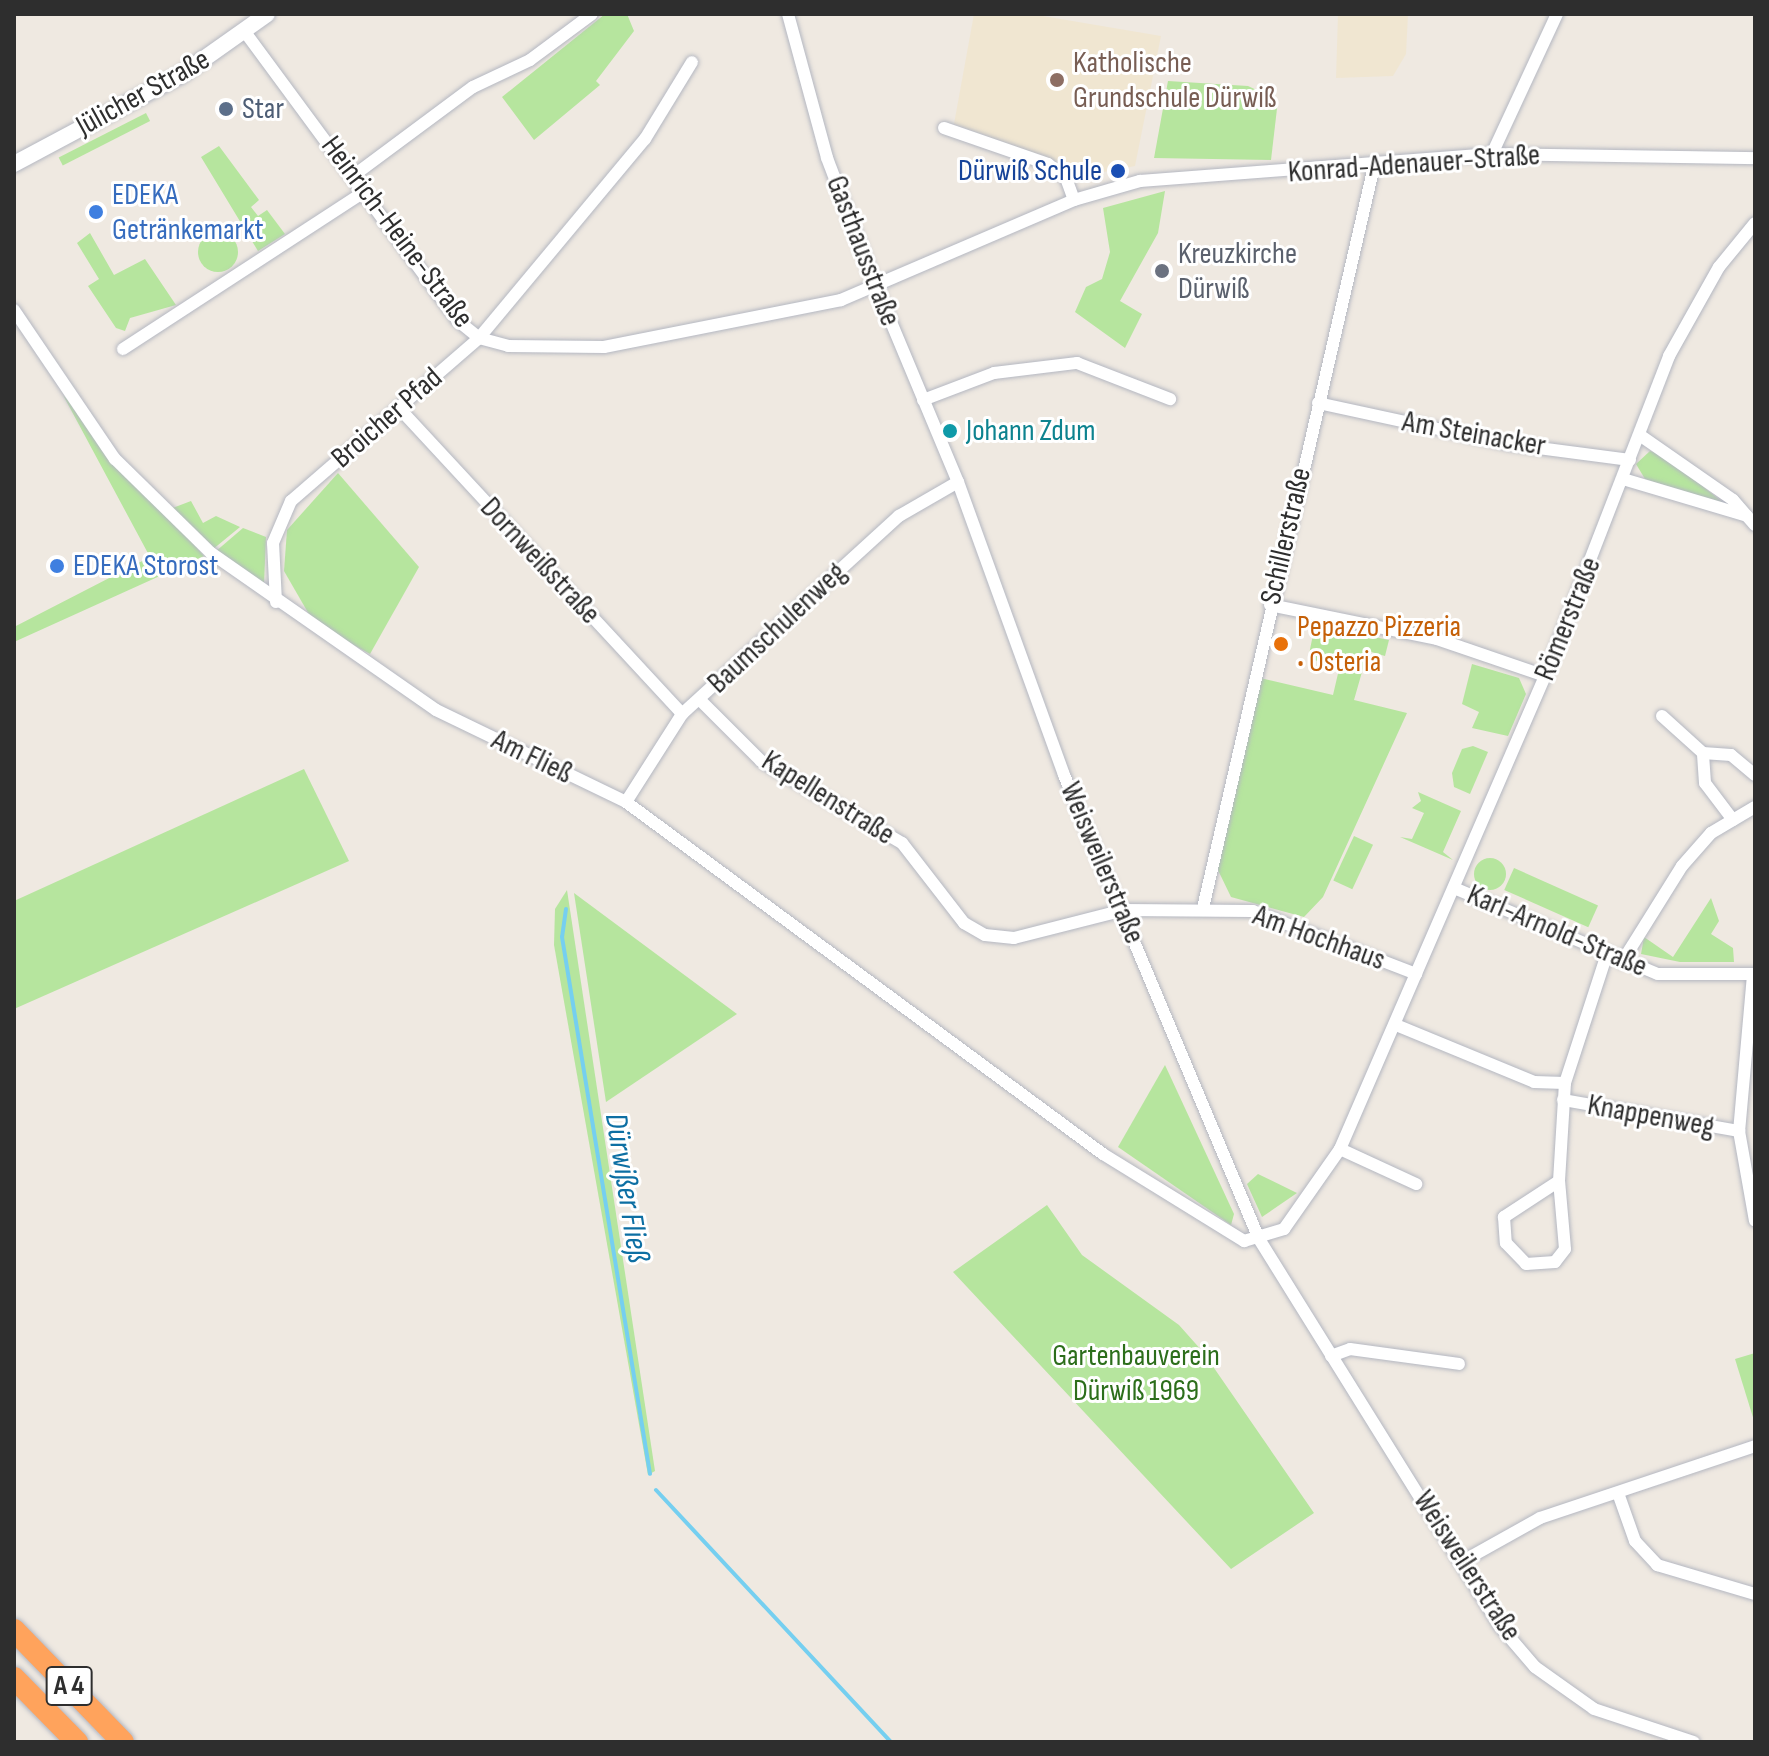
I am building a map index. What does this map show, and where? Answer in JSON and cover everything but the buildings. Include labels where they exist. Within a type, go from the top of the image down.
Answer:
[{"type":"highway","name":"A 4","points":[[14,1630],[123,1742]]},
{"type":"highway","name":"A 4","points":[[14,1678],[77,1742]]},
{"type":"street","name":"Jülicher Straße","points":[[14,164],[181,75],[267,14]]},
{"type":"street","points":[[353,176],[473,87],[530,60],[592,14]]},
{"type":"street","name":"Gasthausstraße","points":[[788,14],[827,158],[876,286],[958,482]]},
{"type":"street","points":[[1492,154],[1557,14]]},
{"type":"street","name":"Heinrich-Heine-Straße","points":[[245,32],[457,320],[479,338],[508,346],[604,347],[841,300],[876,286]]},
{"type":"street","name":"Broicher Pfad","points":[[276,602],[273,543],[291,501],[479,338],[645,139],[692,62]]},
{"type":"street","points":[[944,128],[1048,164],[1066,178],[1074,200]]},
{"type":"street","name":"Konrad-Adenauer-Straße","points":[[876,286],[1074,200],[1140,181],[1374,166],[1492,154],[1755,158]]},
{"type":"street","name":"Schillerstraße","points":[[1203,908],[1270,605],[1374,166]]},
{"type":"street","points":[[123,349],[364,192]]},
{"type":"street","name":"Römerstraße","points":[[1259,1239],[1284,1229],[1340,1149],[1545,676],[1690,314],[1755,223]]},
{"type":"street","name":"Am Fließ","points":[[14,310],[115,459],[211,553],[276,602],[436,710],[626,802],[1103,1154],[1227,1235],[1259,1239]]},
{"type":"street","points":[[923,400],[994,373],[1077,363],[1170,399]]},
{"type":"street","name":"Am Steinacker","points":[[1318,403],[1508,444],[1630,460]]},
{"type":"street","name":"Dornweißstraße","points":[[399,408],[682,714]]},
{"type":"street","points":[[1641,436],[1751,520]]},
{"type":"street","points":[[1623,479],[1751,520]]},
{"type":"street","name":"Baumschulenweg","points":[[626,802],[682,714],[899,516],[958,482]]},
{"type":"street","name":"Weisweilerstraße","points":[[958,482],[1064,775],[1124,910],[1259,1239],[1463,1561],[1499,1625],[1535,1667],[1594,1709],[1694,1742]]},
{"type":"street","points":[[1270,605],[1437,639],[1545,676]]},
{"type":"street","name":"Kapellenstraße","points":[[700,700],[761,761],[902,843],[964,923],[985,935],[1014,938],[1124,910]]},
{"type":"street","points":[[1662,716],[1703,753],[1731,755],[1755,775]]},
{"type":"street","points":[[1703,753],[1705,783],[1733,820]]},
{"type":"street","points":[[1622,962],[1682,866],[1733,820],[1755,807]]},
{"type":"street","name":"Karl-Arnold-Straße","points":[[1454,888],[1606,957],[1658,974],[1754,974]]},
{"type":"street","name":"Am Hochhaus","points":[[1124,910],[1203,908],[1253,911],[1303,926],[1416,974]]},
{"type":"street","name":"Knappenweg","points":[[1559,1181],[1504,1217],[1506,1243],[1526,1264],[1555,1262],[1565,1249],[1559,1181],[1565,1083],[1606,957]]},
{"type":"street","points":[[1754,974],[1739,1131],[1755,1221]]},
{"type":"street","points":[[1396,1025],[1534,1082],[1565,1083]]},
{"type":"street","name":"Knappenweg","points":[[1563,1100],[1739,1131]]},
{"type":"street","points":[[1340,1149],[1416,1184]]},
{"type":"street","points":[[1331,1356],[1350,1349],[1459,1364]]},
{"type":"street","points":[[1463,1561],[1540,1518],[1755,1446]]},
{"type":"street","points":[[1618,1493],[1635,1541],[1657,1565],[1755,1594]]},
{"type":"shaded area","name":"Katholische Grundschule Dürwiß","points":[[974,14],[1031,14],[1161,36],[1135,166],[1093,174],[954,124]]},
{"type":"shaded area","points":[[1338,14],[1408,14],[1406,54],[1393,76],[1336,78]]},
{"type":"green space","points":[[605,14],[627,14],[634,31],[596,81],[600,85],[534,140],[502,97]]},
{"type":"green space","points":[[1168,81],[1248,86],[1278,100],[1271,160],[1154,158]]},
{"type":"green space","points":[[146,113],[150,121],[63,166],[59,157]]},
{"type":"green space","points":[[219,146],[259,200],[251,207],[258,216],[267,210],[285,234],[258,251],[201,157]]},
{"type":"green space","points":[[1165,191],[1158,233],[1120,301],[1142,314],[1125,348],[1075,312],[1086,287],[1102,279],[1110,252],[1103,208]]},
{"type":"green space","points":[[218,232],[232,238],[238,252],[232,266],[218,272],[204,266],[198,252],[204,238]]},
{"type":"green space","points":[[90,233],[114,275],[145,259],[176,305],[130,318],[125,331],[116,328],[88,286],[99,279],[77,243]]},
{"type":"green space","points":[[63,395],[204,556],[14,642],[14,627],[150,557]]},
{"type":"green space","points":[[1650,451],[1665,456],[1726,505],[1645,479],[1636,464]]},
{"type":"green space","points":[[338,473],[419,567],[370,654],[314,623],[284,571],[287,530]]},
{"type":"green space","points":[[191,501],[203,523],[216,516],[240,527],[212,550],[170,509]]},
{"type":"green space","points":[[243,528],[266,537],[264,584],[215,552]]},
{"type":"green space","points":[[1315,625],[1389,640],[1385,656],[1368,651],[1354,700],[1407,713],[1323,897],[1304,917],[1231,897],[1216,866],[1260,678],[1333,695],[1340,665],[1308,659]]},
{"type":"green space","points":[[1472,664],[1519,678],[1526,694],[1508,736],[1472,728],[1479,712],[1462,704]]},
{"type":"green space","points":[[1473,746],[1488,752],[1470,794],[1454,787],[1452,773],[1462,749]]},
{"type":"green space","points":[[304,769],[349,861],[14,1009],[14,901]]},
{"type":"green space","points":[[1418,792],[1461,811],[1443,852],[1453,860],[1400,837],[1412,839],[1424,813],[1412,808],[1421,801]]},
{"type":"green space","points":[[1354,836],[1373,845],[1352,889],[1333,880]]},
{"type":"green space","points":[[1490,858],[1502,862],[1506,874],[1502,886],[1490,890],[1478,886],[1474,874],[1478,862]]},
{"type":"green space","points":[[1514,868],[1598,905],[1588,927],[1504,890]]},
{"type":"green space","points":[[567,890],[655,1471],[648,1475],[554,945],[555,909]]},
{"type":"green space","points":[[574,893],[737,1014],[606,1102]]},
{"type":"green space","points":[[1711,898],[1719,921],[1711,934],[1733,948],[1734,962],[1680,962],[1641,954],[1644,937],[1673,957]]},
{"type":"green space","points":[[1165,1065],[1234,1214],[1231,1225],[1118,1147]]},
{"type":"green space","points":[[1258,1174],[1297,1193],[1262,1217],[1247,1184]]},
{"type":"green space","name":"Gartenbauverein Dürwiß 1969","points":[[1047,1205],[1082,1255],[1179,1325],[1203,1352],[1314,1513],[1231,1569],[953,1272]]},
{"type":"green space","points":[[1755,1353],[1755,1424],[1735,1359]]},
{"type":"waterway","name":"Dürwißer Fließ","points":[[566,909],[562,937],[650,1474]]},
{"type":"waterway","name":"Dürwißer Fließ","points":[[656,1490],[891,1742]]},
{"type":"place","name":"Katholische Grundschule Dürwiß","points":[[1057,80]]},
{"type":"place","name":"Star","points":[[226,109]]},
{"type":"place","name":"Dürwiß Schule","points":[[1118,171]]},
{"type":"place","name":"EDEKA Getränkemarkt","points":[[96,212]]},
{"type":"place","name":"Kreuzkirche Dürwiß","points":[[1162,271]]},
{"type":"place","name":"Johann Zdum","points":[[950,431]]},
{"type":"place","name":"EDEKA Storost","points":[[57,566]]},
{"type":"place","name":"Pepazzo Pizzeria • Osteria","points":[[1281,644]]}]
